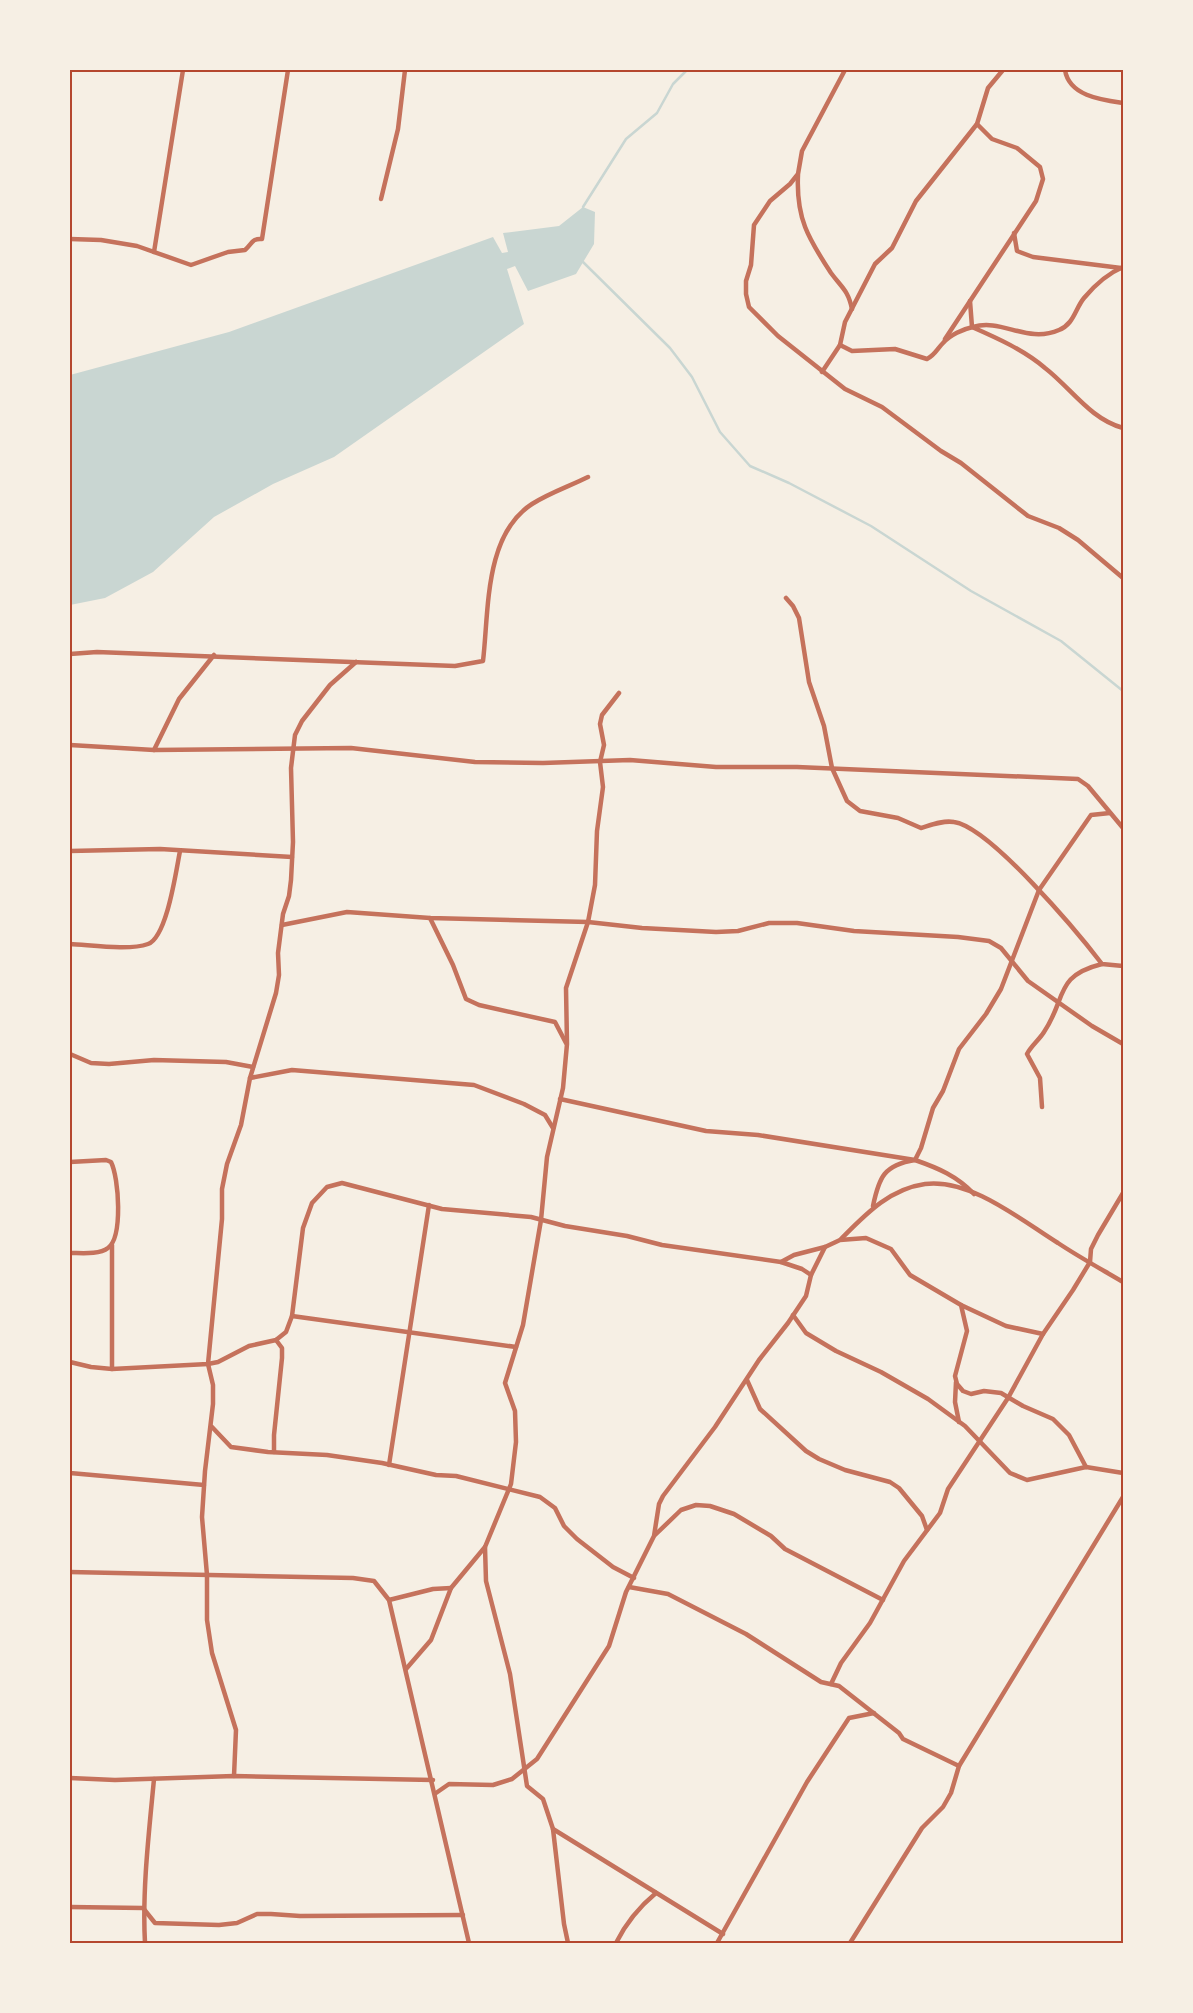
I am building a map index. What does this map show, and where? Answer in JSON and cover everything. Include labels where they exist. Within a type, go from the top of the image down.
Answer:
[{"type":"street","points":[[154,252],[183,70]]},
{"type":"street","points":[[70,239],[100,240],[154,252],[182,262],[199,264],[228,252],[245,250],[256,238],[262,239],[288,70]]},
{"type":"street","points":[[381,199],[398,129],[406,70]]},
{"type":"street","points":[[845,70],[802,151],[798,174],[797,201],[806,232],[838,282],[848,293],[852,309]]},
{"type":"street","points":[[822,372],[840,345],[845,322],[874,264],[892,248],[916,201],[977,124],[988,88],[1003,70]]},
{"type":"street","points":[[1065,70],[1066,76],[1081,93],[1100,100],[1123,103]]},
{"type":"street","points":[[840,345],[852,351],[895,349],[927,359],[934,355],[1036,201],[1044,179],[1040,167],[1017,148],[992,139],[977,124]]},
{"type":"street","points":[[798,174],[790,184],[770,201],[754,225],[746,294],[749,306],[778,336],[845,389],[882,407],[941,451],[961,463],[1028,516],[1060,528],[1078,540],[1123,578]]},
{"type":"street","points":[[1014,234],[1017,251],[1033,257],[1122,267]]},
{"type":"street","points":[[942,343],[953,335],[972,327],[986,324],[1025,334],[1042,334],[1059,330],[1070,324],[1083,299],[1096,285],[1122,267]]},
{"type":"street","points":[[970,300],[972,327]]},
{"type":"street","points":[[972,327],[1004,341],[1045,367],[1089,410],[1111,424],[1123,428]]},
{"type":"street","points":[[70,654],[97,652],[455,666],[483,661],[489,617],[490,586],[495,562],[506,535],[519,516],[532,504],[588,477]]},
{"type":"street","points":[[786,598],[793,606],[799,618],[809,682],[824,726],[832,768],[847,800],[860,811],[898,818],[921,828],[939,822],[957,822],[987,840],[1072,925],[1102,964]]},
{"type":"street","points":[[154,750],[179,699],[214,656]]},
{"type":"street","points":[[234,1776],[236,1730],[212,1653],[207,1620],[207,1575],[202,1516],[212,1427],[213,1385],[208,1364],[222,1219],[222,1189],[226,1164],[241,1125],[250,1078],[276,993],[282,925],[289,896],[292,857],[291,768],[295,735],[302,721],[330,685],[356,662]]},
{"type":"street","points":[[406,1669],[431,1640],[451,1588],[485,1547],[510,1489],[514,1469],[516,1422],[515,1411],[505,1384],[523,1325],[541,1220],[546,1157],[560,1099],[567,1044],[566,988],[588,922],[595,885],[597,831],[603,787],[600,762],[604,745],[600,724],[602,715],[619,693]]},
{"type":"street","points":[[70,745],[154,750],[351,748],[475,762],[600,762],[637,760],[716,767],[832,768],[1078,778],[1088,786],[1123,828]]},
{"type":"street","points":[[915,1160],[921,1148],[933,1108],[943,1091],[959,1049],[986,1014],[1001,989],[1039,890],[1091,815],[1110,812]]},
{"type":"street","points":[[70,851],[160,849],[292,857]]},
{"type":"street","points":[[70,944],[129,946],[148,944],[158,937],[172,895],[180,851]]},
{"type":"street","points":[[282,925],[347,912],[430,918],[588,922],[642,928],[716,932],[738,931],[769,923],[797,923],[854,931],[949,936],[989,941],[1001,948],[1028,982],[1092,1026],[1123,1044]]},
{"type":"street","points":[[430,918],[453,965],[466,999],[479,1005],[555,1022],[567,1044]]},
{"type":"street","points":[[1042,1107],[1040,1078],[1027,1054],[1045,1032],[1058,1002],[1073,976],[1084,969],[1102,964],[1123,966]]},
{"type":"street","points":[[70,1054],[91,1063],[109,1064],[154,1060],[226,1062],[253,1067]]},
{"type":"street","points":[[250,1078],[292,1070],[474,1085],[531,1108],[545,1116],[553,1128]]},
{"type":"street","points":[[560,1099],[706,1131],[758,1135],[915,1160],[936,1167],[961,1180],[974,1194]]},
{"type":"street","points":[[70,1162],[106,1160],[111,1162],[118,1187],[117,1237],[112,1245],[106,1250],[70,1253]]},
{"type":"street","points":[[873,1206],[878,1182],[895,1163],[915,1160]]},
{"type":"street","points":[[70,1362],[91,1367],[112,1368],[208,1364],[218,1362],[249,1346],[276,1340],[286,1332],[292,1316],[303,1228],[312,1202],[327,1187],[342,1183],[429,1205],[541,1220],[565,1226],[627,1236],[662,1245],[781,1262],[802,1269],[811,1275]]},
{"type":"street","points":[[840,1240],[873,1206],[900,1191],[926,1184],[961,1188],[1007,1209],[1123,1282]]},
{"type":"street","points":[[831,1684],[841,1663],[870,1623],[904,1561],[940,1513],[948,1489],[1008,1398],[1043,1334],[1090,1262],[1091,1249],[1123,1193]]},
{"type":"street","points":[[390,1465],[429,1205]]},
{"type":"street","points":[[781,1262],[794,1255],[825,1247],[840,1240],[866,1238],[891,1249],[910,1275],[961,1305],[1006,1326],[1043,1334]]},
{"type":"street","points":[[112,1245],[112,1368]]},
{"type":"street","points":[[436,1793],[448,1784],[493,1784],[512,1779],[524,1772],[537,1759],[609,1646],[629,1587],[654,1536],[659,1504],[663,1496],[716,1426],[806,1296],[811,1275],[825,1247]]},
{"type":"street","points":[[959,1422],[955,1402],[956,1378],[967,1330],[961,1305]]},
{"type":"street","points":[[793,1315],[806,1333],[836,1352],[881,1372],[928,1400],[959,1422],[1010,1473],[1027,1480],[1086,1467],[1123,1473]]},
{"type":"street","points":[[292,1316],[516,1347]]},
{"type":"street","points":[[274,1452],[282,1358],[282,1348],[276,1340]]},
{"type":"street","points":[[956,1378],[963,1391],[971,1394],[992,1390],[1053,1418],[1068,1434],[1086,1467]]},
{"type":"street","points":[[747,1380],[760,1409],[806,1451],[845,1470],[894,1485],[922,1516],[927,1530]]},
{"type":"street","points":[[212,1427],[231,1447],[327,1455],[390,1465],[436,1475],[456,1476],[540,1497],[554,1508],[564,1526],[578,1539],[613,1566],[634,1578]]},
{"type":"street","points":[[70,1473],[204,1485]]},
{"type":"street","points":[[850,1943],[922,1828],[943,1807],[951,1793],[959,1766],[1123,1497]]},
{"type":"street","points":[[654,1536],[680,1510],[696,1505],[710,1506],[734,1514],[771,1536],[785,1549],[883,1600]]},
{"type":"street","points":[[485,1547],[486,1580],[510,1674],[527,1786],[543,1799],[553,1829],[568,1943]]},
{"type":"street","points":[[70,1572],[366,1579],[374,1582],[390,1600],[436,1793],[469,1943]]},
{"type":"street","points":[[629,1587],[668,1594],[746,1634],[821,1682],[839,1686],[898,1733],[902,1739],[959,1766]]},
{"type":"street","points":[[390,1600],[433,1589],[451,1588]]},
{"type":"street","points":[[717,1943],[807,1782],[849,1718],[874,1713]]},
{"type":"street","points":[[70,1778],[154,1779],[234,1776],[433,1780]]},
{"type":"street","points":[[145,1943],[143,1908],[147,1884],[154,1779]]},
{"type":"street","points":[[553,1829],[723,1934]]},
{"type":"street","points":[[616,1943],[623,1929],[643,1903],[656,1893]]},
{"type":"street","points":[[70,1907],[143,1908]]},
{"type":"street","points":[[143,1908],[155,1923],[192,1925],[237,1923],[257,1914],[300,1916],[463,1915]]},
{"type":"shaded area","points":[[583,207],[595,212],[594,244],[576,274],[528,291],[515,266],[507,269],[524,324],[334,457],[273,484],[214,517],[153,572],[105,598],[70,605],[70,375],[229,332],[493,237],[502,253],[508,252],[503,233],[559,226]]},
{"type":"waterway","points":[[583,207],[626,139],[657,113],[673,84],[687,70]]},
{"type":"waterway","points":[[583,262],[670,348],[692,377],[720,432],[750,466],[789,483],[871,526],[971,591],[1061,641],[1123,691]]}]
